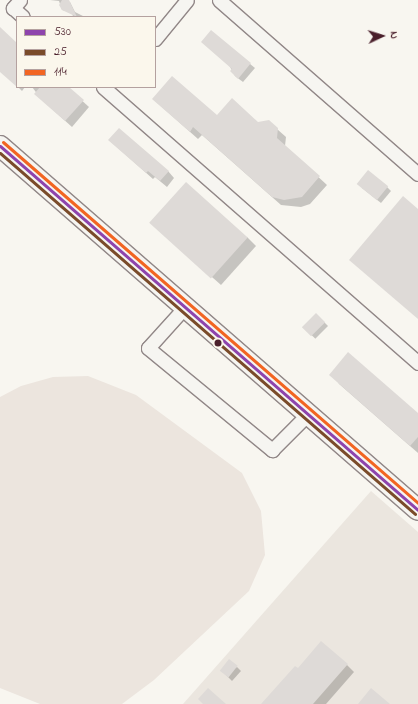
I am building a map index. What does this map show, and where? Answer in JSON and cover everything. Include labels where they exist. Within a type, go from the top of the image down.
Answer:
[{"type":"highway","points":[[0,146],[418,510]]},
{"type":"lane","points":[[20,0],[13,8],[23,16]]},
{"type":"lane","points":[[156,38],[186,0]]},
{"type":"lane","points":[[219,0],[418,174]]},
{"type":"lane","points":[[110,89],[418,363]]},
{"type":"lane","points":[[185,307],[148,348],[272,450],[308,414]]},
{"type":"shaded area","points":[[88,376],[136,395],[242,473],[261,511],[265,555],[249,591],[154,680],[122,704],[40,704],[0,688],[0,397],[21,386],[53,377]]},
{"type":"shaded area","points":[[371,491],[418,532],[418,704],[183,704]]},
{"type":"building","points":[[62,0],[69,0],[77,16],[62,10],[59,5]]},
{"type":"building","points":[[0,27],[16,42],[16,86],[0,72]]},
{"type":"building","points":[[211,30],[251,63],[238,79],[230,71],[232,69],[201,42]]},
{"type":"building","points":[[172,76],[217,115],[232,98],[258,122],[269,120],[278,128],[277,138],[320,176],[302,197],[284,200],[272,197],[193,127],[190,132],[152,99]]},
{"type":"building","points":[[39,88],[70,88],[84,100],[65,121],[34,94]]},
{"type":"building","points":[[119,128],[169,171],[160,181],[148,171],[146,173],[108,140]]},
{"type":"building","points":[[368,170],[388,186],[377,200],[357,184]]},
{"type":"building","points":[[186,182],[248,238],[211,278],[149,223]]},
{"type":"building","points":[[403,196],[418,209],[418,319],[349,260]]},
{"type":"building","points":[[316,313],[325,322],[311,336],[302,327]]},
{"type":"building","points":[[348,352],[418,413],[418,437],[410,446],[329,375]]},
{"type":"building","points":[[321,641],[348,664],[313,704],[261,704],[295,666],[298,668]]},
{"type":"building","points":[[229,659],[238,666],[228,678],[220,671]]},
{"type":"building","points":[[208,688],[226,704],[203,704],[198,699]]},
{"type":"building","points":[[371,688],[390,704],[358,704]]},
{"type":"transit line","name":"114","points":[[3,142],[418,503]]},
{"type":"transit line","name":"530","points":[[0,146],[418,510]]},
{"type":"transit line","name":"25","points":[[0,153],[415,514]]}]
